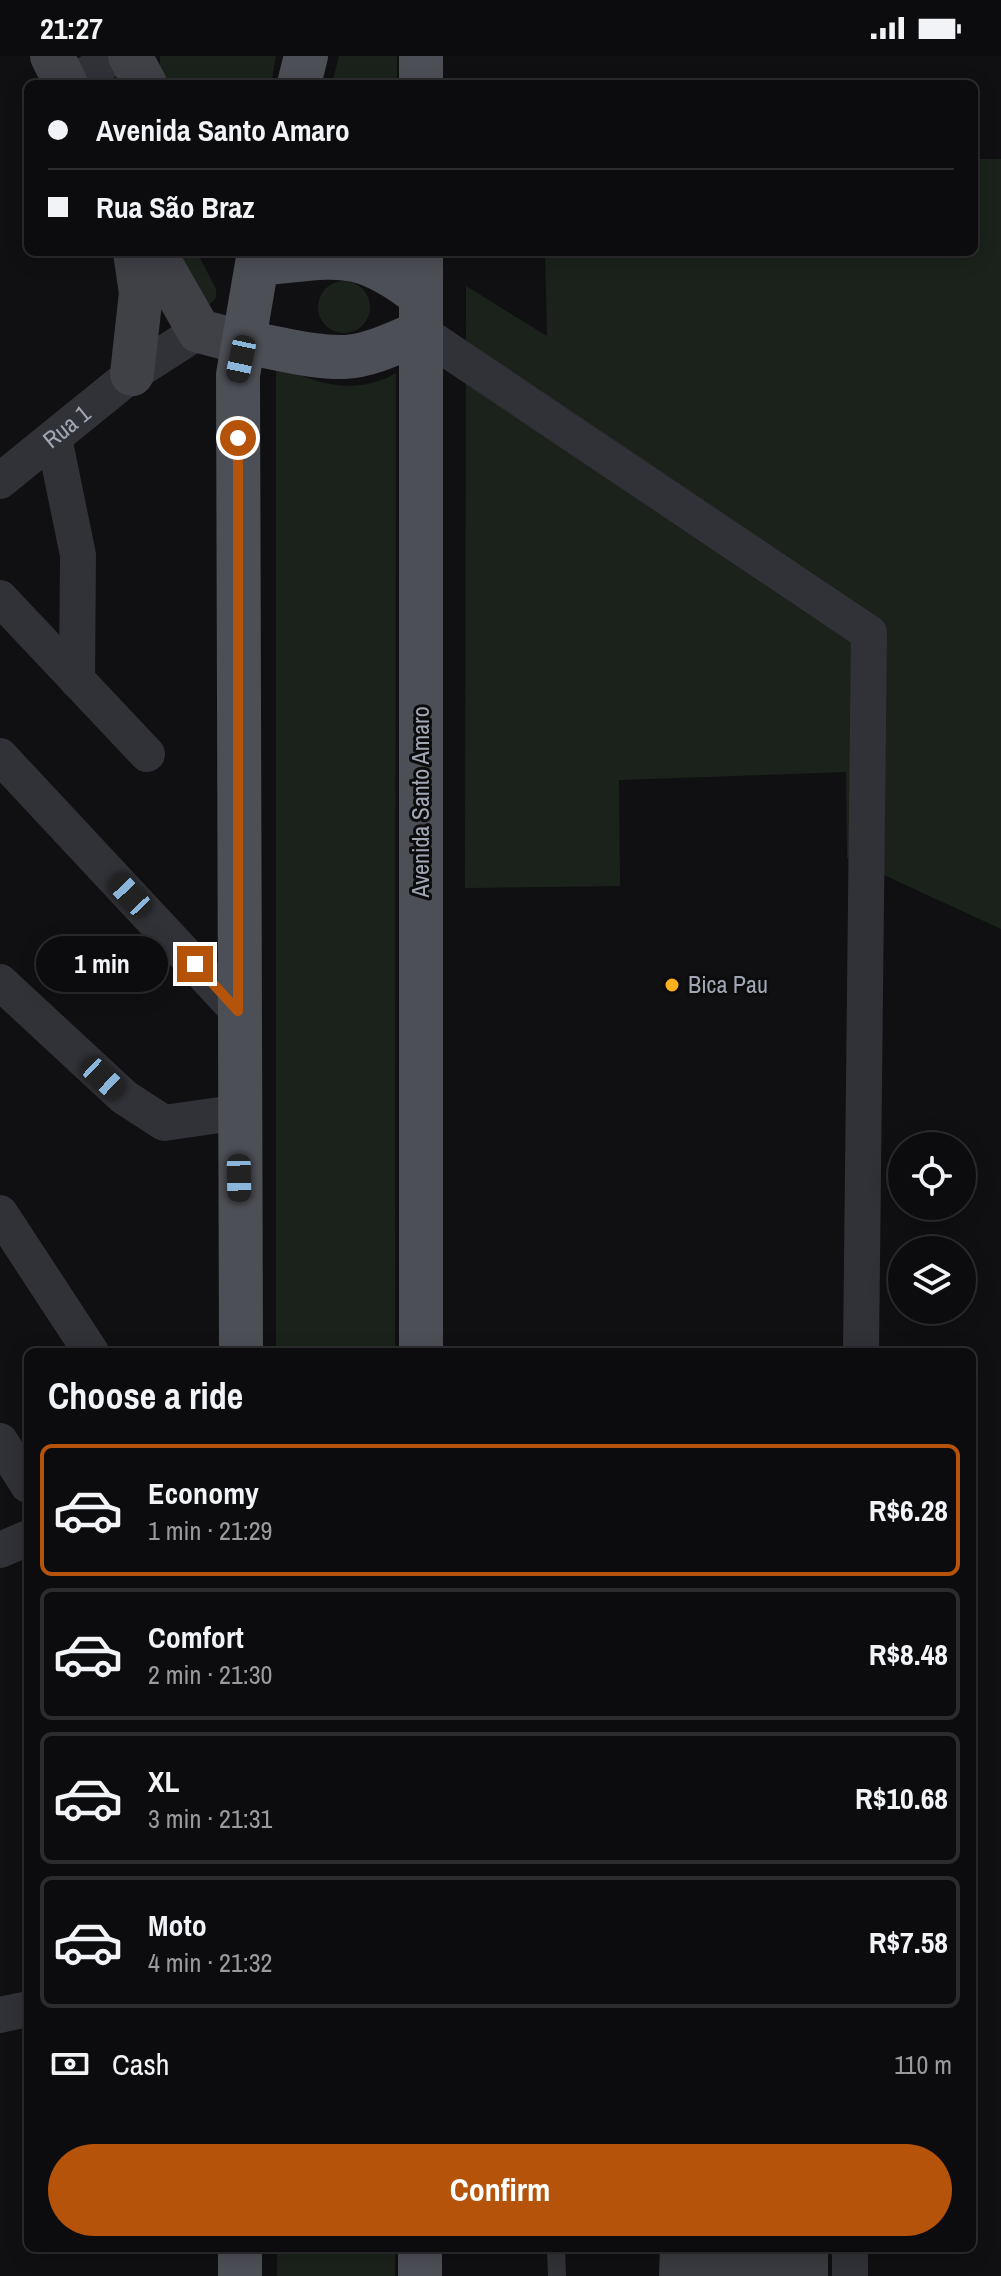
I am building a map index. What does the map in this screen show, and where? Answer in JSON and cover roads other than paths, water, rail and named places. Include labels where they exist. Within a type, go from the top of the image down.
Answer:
[{"type":"main road","points":[[300,80],[306,56]]},
{"type":"main road","points":[[421,56],[421,80]]},
{"type":"main road","points":[[241,1348],[238,375],[245,343],[251,256]]},
{"type":"main road","points":[[245,343],[311,355],[346,357],[382,348],[421,314],[395,275],[366,260],[340,256]]},
{"type":"main road","name":"Avenida Santo Amaro","points":[[421,256],[421,1348]]},
{"type":"main road","points":[[240,2252],[240,2276]]},
{"type":"main road","points":[[420,2252],[420,2276]]},
{"type":"street","points":[[52,56],[67,80]]},
{"type":"street","points":[[75,80],[114,56]]},
{"type":"street","points":[[130,56],[143,80]]},
{"type":"street","points":[[132,374],[141,293],[136,256]]},
{"type":"street","points":[[156,256],[199,331],[245,343]]},
{"type":"street","points":[[421,314],[869,633],[861,1348]]},
{"type":"street","name":"Rua 1","points":[[0,481],[132,374],[199,331]]},
{"type":"street","points":[[54,438],[78,555],[77,680]]},
{"type":"street","points":[[0,598],[147,754]]},
{"type":"street","points":[[0,756],[238,1011]]},
{"type":"street","points":[[0,982],[124,1097],[164,1123],[240,1112]]},
{"type":"street","points":[[0,1213],[88,1348]]},
{"type":"street","points":[[0,1441],[24,1479]]},
{"type":"street","points":[[0,1550],[24,1540]]},
{"type":"street","points":[[0,2015],[24,2010]]},
{"type":"street","points":[[850,2252],[850,2276]]},
{"type":"lane","points":[[556,2252],[557,2276]]},
{"type":"place","name":"Bica Pau","points":[[672,985]]}]
